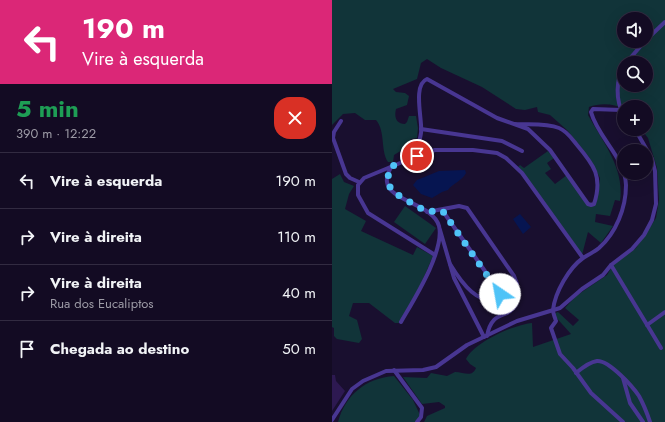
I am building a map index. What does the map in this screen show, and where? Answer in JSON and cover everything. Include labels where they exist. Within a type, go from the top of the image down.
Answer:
[{"type":"street","points":[[653,33],[665,22]]},
{"type":"street","points":[[632,56],[638,48]]},
{"type":"street","points":[[413,158],[422,129],[419,97],[426,79],[432,80],[497,118],[528,129],[537,136],[557,159],[588,204],[594,204],[598,185],[596,173],[585,155],[566,133],[554,127],[516,124]]},
{"type":"street","points":[[617,110],[600,108],[591,110],[592,117],[618,160],[624,176],[626,186],[621,212],[614,229],[599,248],[583,258],[572,269],[562,285],[553,311],[556,321],[551,328],[556,347],[560,354],[591,393],[623,422]]},
{"type":"street","points":[[341,121],[334,132],[334,141],[348,177],[359,182]]},
{"type":"street","points":[[422,129],[502,141],[522,151]]},
{"type":"street","points":[[332,420],[344,400],[358,384],[378,373],[394,370],[423,370],[436,367],[467,345],[517,322],[553,311],[567,303],[582,289],[603,275],[611,265],[632,249],[644,235],[652,220],[656,204],[655,171],[652,159],[639,136]]},
{"type":"street","points":[[435,255],[368,213],[358,195],[359,182],[364,178],[390,167],[435,150],[456,149],[488,151],[506,158],[522,173],[583,258]]},
{"type":"street","points":[[390,167],[387,182],[389,188],[396,194],[427,212],[438,226],[454,278],[485,337]]},
{"type":"street","points":[[427,212],[459,206],[467,208],[516,279],[516,287],[501,298],[490,301],[473,293],[459,278],[450,264]]},
{"type":"street","points":[[442,210],[499,291],[501,298]]},
{"type":"street","points":[[401,322],[422,286],[435,255],[438,226]]},
{"type":"street","points":[[611,265],[661,348]]},
{"type":"street","points":[[485,337],[488,328],[495,317],[513,310],[516,304]]},
{"type":"street","points":[[647,325],[665,312]]},
{"type":"street","points":[[576,374],[585,366],[599,361],[609,366],[623,377],[638,395],[647,410],[650,422]]},
{"type":"street","points":[[394,370],[422,408],[421,417],[417,422]]},
{"type":"street","points":[[623,377],[630,403],[643,422]]},
{"type":"green space","points":[[332,0],[665,0],[665,422],[424,422],[427,416],[445,408],[445,406],[439,402],[422,404],[403,377],[427,378],[431,373],[447,376],[455,372],[470,374],[476,368],[466,359],[477,346],[495,335],[524,324],[532,323],[533,347],[571,334],[553,314],[558,312],[573,326],[579,320],[565,308],[576,296],[607,275],[613,265],[636,248],[656,218],[659,200],[657,168],[653,155],[653,144],[650,144],[646,136],[653,136],[653,100],[617,100],[617,106],[606,104],[589,107],[588,115],[612,156],[617,171],[617,180],[619,180],[621,189],[620,201],[615,200],[610,216],[596,214],[595,222],[613,226],[601,243],[588,232],[582,255],[518,167],[520,165],[524,168],[548,151],[554,158],[547,163],[551,169],[545,173],[555,184],[567,175],[590,207],[596,204],[600,178],[589,157],[567,130],[550,115],[538,112],[537,107],[525,110],[516,109],[482,87],[441,68],[427,59],[421,63],[417,79],[393,89],[396,92],[405,93],[409,96],[407,105],[396,109],[396,120],[402,124],[405,124],[409,116],[416,116],[418,128],[417,138],[411,139],[407,147],[394,155],[393,162],[388,162],[384,152],[381,130],[376,120],[365,120],[355,113],[343,114],[332,125]]},
{"type":"green space","points":[[340,174],[344,182],[354,186],[349,194],[345,209],[366,221],[361,231],[413,255],[417,247],[433,256],[420,286],[399,323],[395,323],[369,303],[353,303],[349,316],[357,320],[362,339],[359,343],[337,339],[334,336],[334,328],[332,327],[332,179]]},
{"type":"green space","points":[[405,206],[436,228],[425,244],[394,222]]},
{"type":"green space","points":[[394,376],[413,400],[420,415],[416,422],[338,422],[341,412],[351,396],[358,390],[374,380]]},
{"type":"shaded area","points":[[465,170],[466,173],[460,180],[448,190],[432,198],[421,194],[413,185],[417,180],[439,171]]},
{"type":"shaded area","points":[[520,214],[531,227],[523,234],[513,219]]},
{"type":"building","points":[[332,375],[335,375],[336,381],[345,391],[332,411]]},
{"type":"route","points":[[417,156],[390,167],[387,182],[389,188],[396,194],[427,212],[442,210],[500,294]]}]
